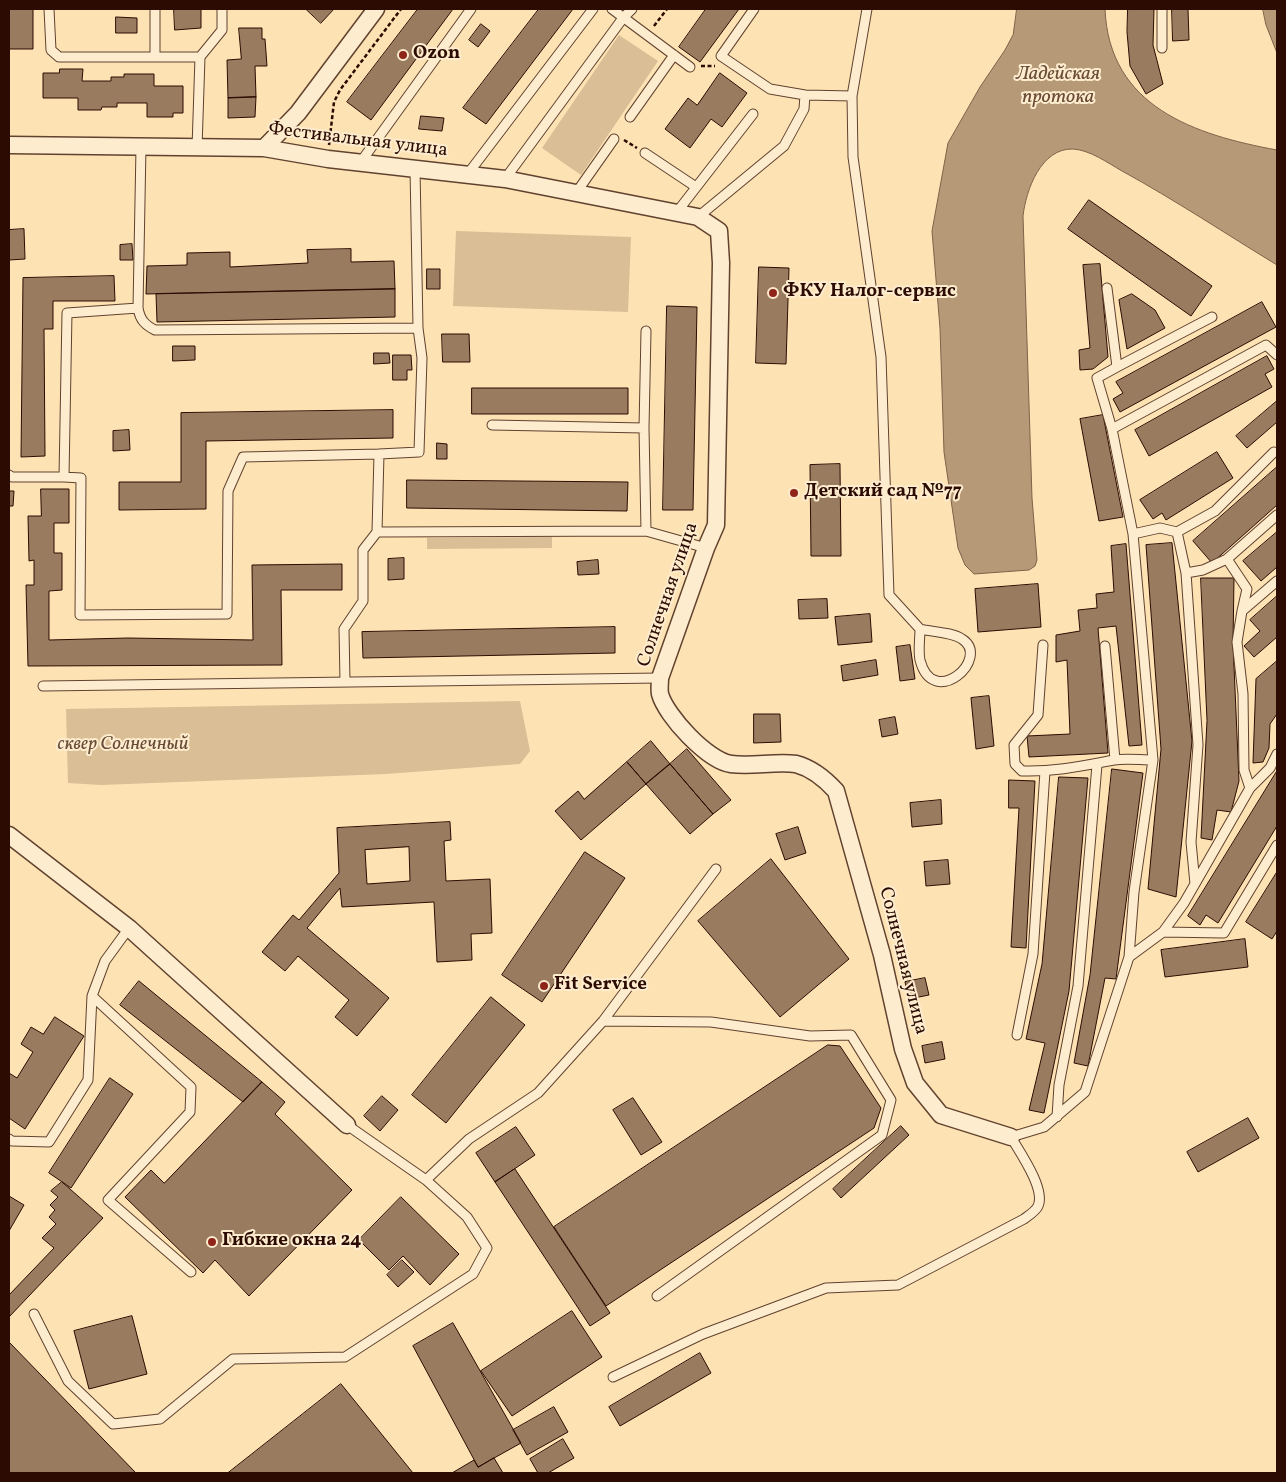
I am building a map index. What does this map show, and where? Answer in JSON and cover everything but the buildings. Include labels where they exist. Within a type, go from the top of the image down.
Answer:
[{"type":"street","points":[[264,148],[298,113],[376,9]]},
{"type":"street","name":"Фестивальная улица","points":[[9,145],[264,148],[360,163],[505,179],[698,217]]},
{"type":"street","name":"Солнечная улица","points":[[698,217],[719,231],[721,263],[716,525],[660,678],[660,693],[671,715],[694,740],[719,761],[742,765],[796,764],[811,771],[830,784],[836,792],[882,954],[903,1049],[915,1083],[941,1115],[1011,1137]]},
{"type":"street","points":[[9,835],[129,928],[347,1125]]},
{"type":"lane","points":[[50,9],[51,50],[59,57],[200,57]]},
{"type":"lane","points":[[155,9],[155,57]]},
{"type":"lane","points":[[197,148],[200,57],[222,30],[222,9]]},
{"type":"lane","points":[[360,163],[471,9]]},
{"type":"lane","points":[[467,175],[592,9]]},
{"type":"lane","points":[[612,9],[690,67]]},
{"type":"lane","points":[[505,179],[623,18],[632,9]]},
{"type":"lane","points":[[754,9],[721,56],[770,90],[805,95],[852,96]]},
{"type":"lane","points":[[867,9],[852,96],[853,157],[881,357],[889,595],[920,629],[961,638],[967,644],[970,656],[966,668],[954,679],[939,681],[931,679],[924,672],[920,658],[920,629]]},
{"type":"lane","points":[[1162,9],[1162,48]]},
{"type":"lane","points":[[630,117],[674,55]]},
{"type":"lane","points":[[698,217],[784,146],[804,109],[805,95]]},
{"type":"lane","points":[[677,212],[753,114]]},
{"type":"lane","points":[[576,193],[614,139]]},
{"type":"lane","points":[[141,147],[138,308],[140,318],[148,327],[155,330],[418,328]]},
{"type":"lane","points":[[645,154],[696,187]]},
{"type":"lane","points":[[9,475],[12,477],[81,478],[80,615],[227,614],[228,491],[243,457],[419,452],[422,358],[418,328],[415,169]]},
{"type":"lane","points":[[1107,288],[1117,367]]},
{"type":"lane","points":[[64,477],[67,313],[138,308]]},
{"type":"lane","points":[[613,1377],[702,1334],[826,1288],[898,1285],[1024,1219],[1038,1207],[1040,1196],[1032,1173],[1011,1137],[1044,1127],[1085,1092],[1129,957],[1134,892],[1152,760],[1134,534],[1112,429],[1097,378],[1212,317]]},
{"type":"lane","points":[[646,331],[644,428],[646,531]]},
{"type":"lane","points":[[1112,429],[1266,345],[1277,356]]},
{"type":"lane","points":[[492,425],[644,428]]},
{"type":"lane","points":[[1134,534],[1160,528],[1177,532],[1215,511],[1274,452]]},
{"type":"lane","points":[[345,682],[344,629],[363,601],[364,550],[378,532],[379,454]]},
{"type":"lane","points":[[1186,573],[1203,570],[1227,559],[1277,515]]},
{"type":"lane","points":[[378,532],[646,531],[706,548]]},
{"type":"lane","points":[[1177,532],[1186,573],[1198,745],[1191,842],[1195,884]]},
{"type":"lane","points":[[1227,559],[1247,589],[1237,642],[1243,694],[1244,770],[1250,788]]},
{"type":"lane","points":[[1242,612],[1277,581]]},
{"type":"lane","points":[[1043,645],[1038,715],[1014,745],[1015,764],[1022,771],[1045,772],[1097,765],[1115,760],[1152,760]]},
{"type":"lane","points":[[1105,646],[1115,760]]},
{"type":"lane","points":[[43,686],[660,678]]},
{"type":"lane","points":[[1129,957],[1163,932],[1195,884],[1250,788],[1270,768],[1277,754]]},
{"type":"lane","points":[[1057,1117],[1059,1085],[1078,986],[1097,765]]},
{"type":"lane","points":[[1017,1036],[1033,954],[1045,772]]},
{"type":"lane","points":[[1163,932],[1224,933],[1277,845]]},
{"type":"lane","points":[[426,1180],[469,1138],[538,1093],[602,1021],[716,869]]},
{"type":"lane","points":[[9,1139],[12,1141],[49,1142],[88,1080],[92,996],[105,960],[129,928]]},
{"type":"lane","points":[[92,996],[191,1087],[190,1112],[108,1200],[191,1272]]},
{"type":"lane","points":[[602,1021],[711,1022],[810,1036],[851,1035],[891,1100],[882,1135],[657,1296]]},
{"type":"lane","points":[[34,1314],[68,1381],[113,1424],[160,1419],[233,1359],[345,1357],[473,1274],[487,1248],[467,1217],[426,1180],[347,1125]]},
{"type":"path","points":[[329,150],[334,102],[340,90],[401,9]]},
{"type":"path","points":[[647,35],[667,9]]},
{"type":"path","points":[[614,139],[617,135],[645,154]]},
{"type":"green space","points":[[619,35],[658,61],[581,175],[542,148]]},
{"type":"green space","points":[[456,231],[631,237],[628,312],[453,306]]},
{"type":"green space","points":[[552,537],[552,548],[427,549],[427,538]]},
{"type":"green space","name":"сквер Солнечный","points":[[520,701],[530,751],[520,764],[386,774],[101,785],[68,783],[66,709]]},
{"type":"water","name":"Ладейская протока","points":[[1017,9],[1105,9],[1110,43],[1122,70],[1140,93],[1162,111],[1188,125],[1246,144],[1277,150],[1277,265],[1092,154],[1073,149],[1062,151],[1052,155],[1044,163],[1032,183],[1023,216],[1032,498],[1037,560],[1035,566],[1029,570],[974,574],[965,565],[958,548],[944,452],[940,328],[932,231],[948,143],[1013,35]]},
{"type":"water","points":[[1263,9],[1277,9],[1277,53],[1266,25]]},
{"type":"place","name":"Ozon","points":[[403,55]]},
{"type":"place","name":"ФКУ Налог-сервис","points":[[773,293]]},
{"type":"place","name":"Детский сад №77","points":[[794,493]]},
{"type":"place","name":"Fit Service","points":[[544,986]]},
{"type":"place","name":"Гибкие окна 24","points":[[212,1242]]}]
